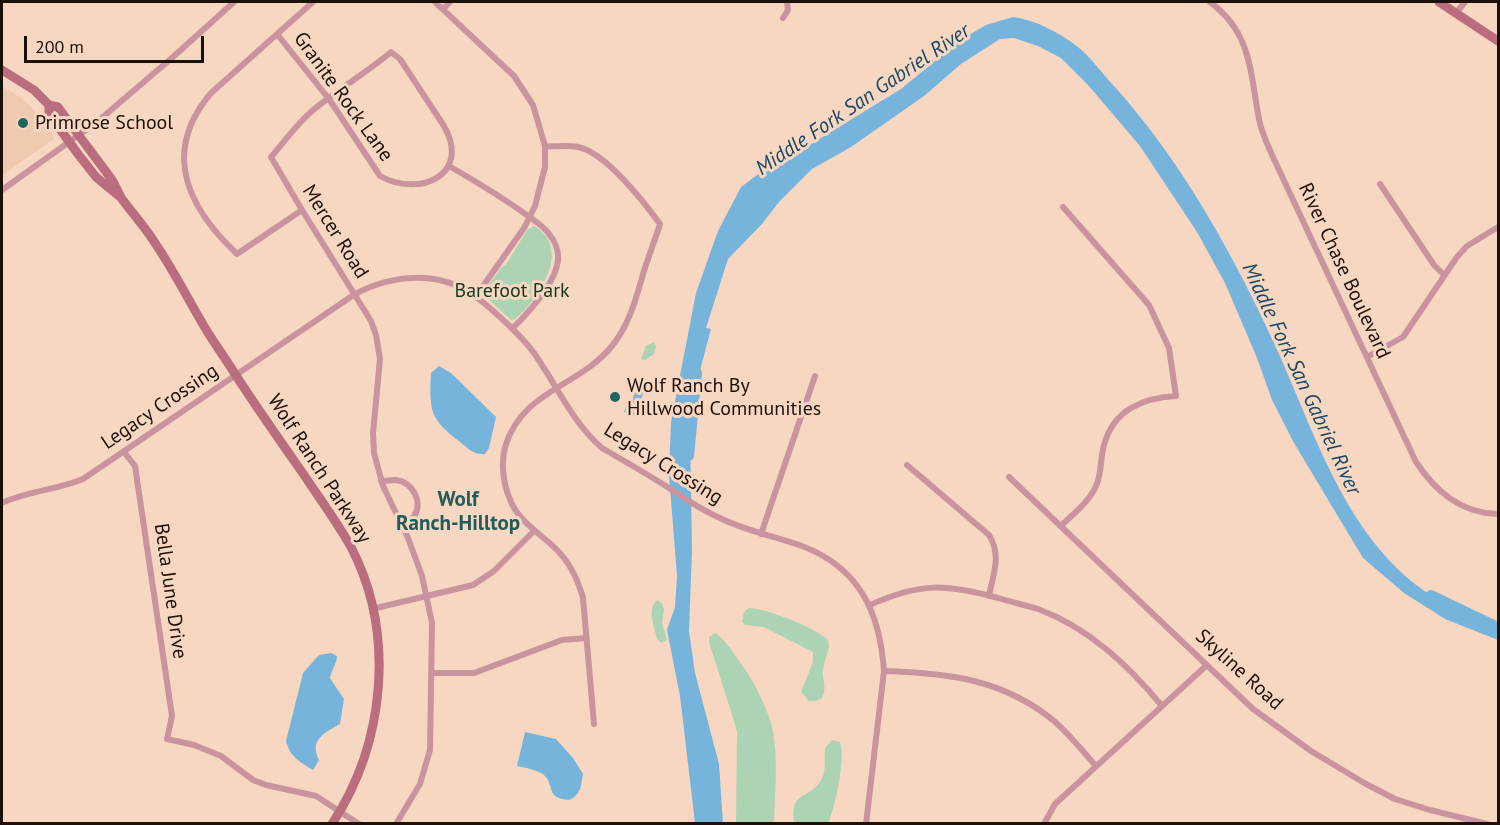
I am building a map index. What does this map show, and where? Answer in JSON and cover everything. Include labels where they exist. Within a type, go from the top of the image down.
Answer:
[{"type":"street","points":[[2,190],[78,135],[173,57],[234,2]]},
{"type":"street","points":[[302,210],[237,254],[221,239],[191,194],[183,159],[185,140],[191,122],[211,93],[313,2]]},
{"type":"street","points":[[435,2],[514,76],[524,89],[533,105],[545,146],[542,184],[530,218],[476,296]]},
{"type":"street","points":[[443,9],[450,2]]},
{"type":"street","points":[[783,18],[788,10],[787,2]]},
{"type":"street","name":"River Chase Boulevard","points":[[1210,2],[1230,20],[1244,42],[1259,121],[1268,146],[1416,462],[1439,492],[1455,503],[1474,511],[1498,514]]},
{"type":"street","points":[[1439,2],[1498,41]]},
{"type":"street","points":[[1456,13],[1465,2]]},
{"type":"street","name":"Granite Rock Lane","points":[[277,34],[329,99],[376,172],[390,181],[421,183],[432,181],[449,166]]},
{"type":"street","name":"Mercer Road","points":[[396,824],[426,770],[431,736],[432,623],[422,576],[402,525],[381,482],[374,453],[373,433],[380,358],[376,334],[355,294],[271,157],[301,121],[392,52],[400,59],[450,136],[453,150],[449,166]]},
{"type":"street","name":"Wolf Ranch Parkway","points":[[2,70],[34,90],[49,105],[58,107],[113,182],[121,197],[154,242],[236,375],[337,524],[363,574],[377,633],[380,676],[374,720],[366,751],[340,812],[332,824]]},
{"type":"street","name":"Wolf Ranch Parkway","points":[[49,105],[49,114],[96,177],[121,197]]},
{"type":"street","points":[[545,146],[578,147],[599,157],[632,190],[660,224],[629,319],[613,345],[589,368],[535,402],[515,423],[504,452],[503,470],[509,497],[518,514],[558,551],[577,579],[583,598],[594,724]]},
{"type":"street","points":[[449,166],[500,196],[530,218],[550,235],[556,247],[558,259],[552,278],[533,307],[512,329]]},
{"type":"street","points":[[1380,184],[1432,262],[1444,275]]},
{"type":"street","points":[[1062,525],[1095,488],[1104,444],[1110,430],[1121,415],[1130,408],[1154,398],[1176,396],[1169,348],[1149,305],[1063,207]]},
{"type":"street","points":[[1367,357],[1403,337],[1456,257],[1467,246],[1498,227]]},
{"type":"street","name":"Legacy Crossing","points":[[2,503],[11,498],[68,485],[83,479],[355,294],[379,283],[419,277],[458,286],[476,296],[537,356],[588,436],[602,448],[705,511],[738,527],[803,547],[820,555],[840,568],[854,582],[870,605],[879,628],[884,671],[866,824]]},
{"type":"street","points":[[761,534],[815,376]]},
{"type":"street","name":"Bella June Drive","points":[[124,452],[135,466],[172,716],[167,739],[194,745],[221,756],[253,780],[266,785],[316,796],[340,812]]},
{"type":"street","points":[[907,465],[989,535],[994,543],[997,559],[988,596]]},
{"type":"street","name":"Skyline Road","points":[[1008,477],[1062,525],[1253,709],[1311,751],[1376,790],[1415,806],[1487,824]]},
{"type":"street","points":[[381,482],[396,480],[404,483],[417,497],[417,510],[413,518],[402,525]]},
{"type":"street","points":[[372,609],[460,589],[484,579],[534,531]]},
{"type":"street","points":[[870,605],[894,594],[938,586],[1037,609],[1075,627],[1122,661],[1162,706]]},
{"type":"street","points":[[432,673],[474,673],[562,640],[586,638]]},
{"type":"street","points":[[1044,824],[1055,804],[1207,665]]},
{"type":"street","points":[[884,671],[931,672],[962,677],[1012,694],[1053,721],[1095,765]]},
{"type":"street","points":[[340,812],[358,824]]},
{"type":"shaded area","name":"Primrose School","points":[[2,86],[19,96],[32,108],[55,138],[2,176]]},
{"type":"green space","name":"Barefoot Park","points":[[534,226],[545,235],[551,247],[548,273],[534,299],[515,319],[511,320],[486,297],[485,290],[507,263],[527,230]]},
{"type":"green space","points":[[654,342],[656,347],[654,354],[645,360],[641,359],[646,346]]},
{"type":"green space","points":[[657,600],[662,603],[664,610],[662,623],[667,640],[662,643],[657,639],[652,619],[652,609]]},
{"type":"green space","points":[[749,608],[790,619],[828,640],[829,647],[823,670],[824,692],[821,699],[809,701],[801,692],[813,662],[813,652],[764,627],[745,625],[742,622],[744,612]]},
{"type":"green space","points":[[716,633],[724,640],[751,678],[771,723],[776,759],[774,823],[736,823],[737,731],[709,642],[709,637]]},
{"type":"green space","points":[[832,740],[840,742],[842,759],[836,795],[828,823],[794,823],[793,813],[797,800],[815,788],[822,778],[825,748]]},
{"type":"water","points":[[1013,17],[1047,28],[1078,47],[1093,61],[1139,116],[1184,178],[1224,243],[1275,345],[1332,474],[1354,514],[1381,551],[1413,582],[1451,607],[1498,624],[1498,640],[1445,619],[1404,593],[1363,558],[1294,443],[1272,400],[1225,283],[1197,232],[1140,146],[1088,85],[1061,58],[1038,46],[1014,38],[1000,39],[961,64],[924,96],[851,147],[812,169],[728,259],[706,328],[711,329],[694,393],[690,432],[692,551],[689,631],[695,673],[719,764],[723,823],[695,823],[680,696],[667,630],[675,607],[677,576],[669,475],[671,422],[696,293],[718,231],[741,187],[769,166],[803,149],[901,89],[959,41],[986,25]]},
{"type":"water","points":[[439,366],[451,373],[496,417],[489,448],[485,454],[468,449],[437,420],[431,405],[430,386],[431,373]]},
{"type":"water","points":[[631,379],[646,384],[636,416],[624,412],[628,399],[632,401],[635,392],[639,393],[641,390],[632,386]]},
{"type":"water","points":[[331,653],[337,656],[330,678],[344,699],[340,724],[324,734],[317,742],[316,753],[319,760],[313,770],[293,755],[286,741],[303,673],[319,655]]},
{"type":"water","points":[[525,732],[556,739],[573,758],[583,774],[580,790],[576,796],[569,800],[557,797],[552,792],[546,777],[533,770],[517,766]]},
{"type":"waterway","name":"Middle Fork San Gabriel River","points":[[689,456],[697,373]]},
{"type":"waterway","name":"Middle Fork San Gabriel River","points":[[1431,595],[1498,627]]},
{"type":"place","name":"Primrose School","points":[[23,123]]},
{"type":"place","name":"Wolf Ranch By Hillwood Communities","points":[[615,397]]},
{"type":"district","name":"Wolf Ranch-Hilltop","points":[[458,512]]}]
